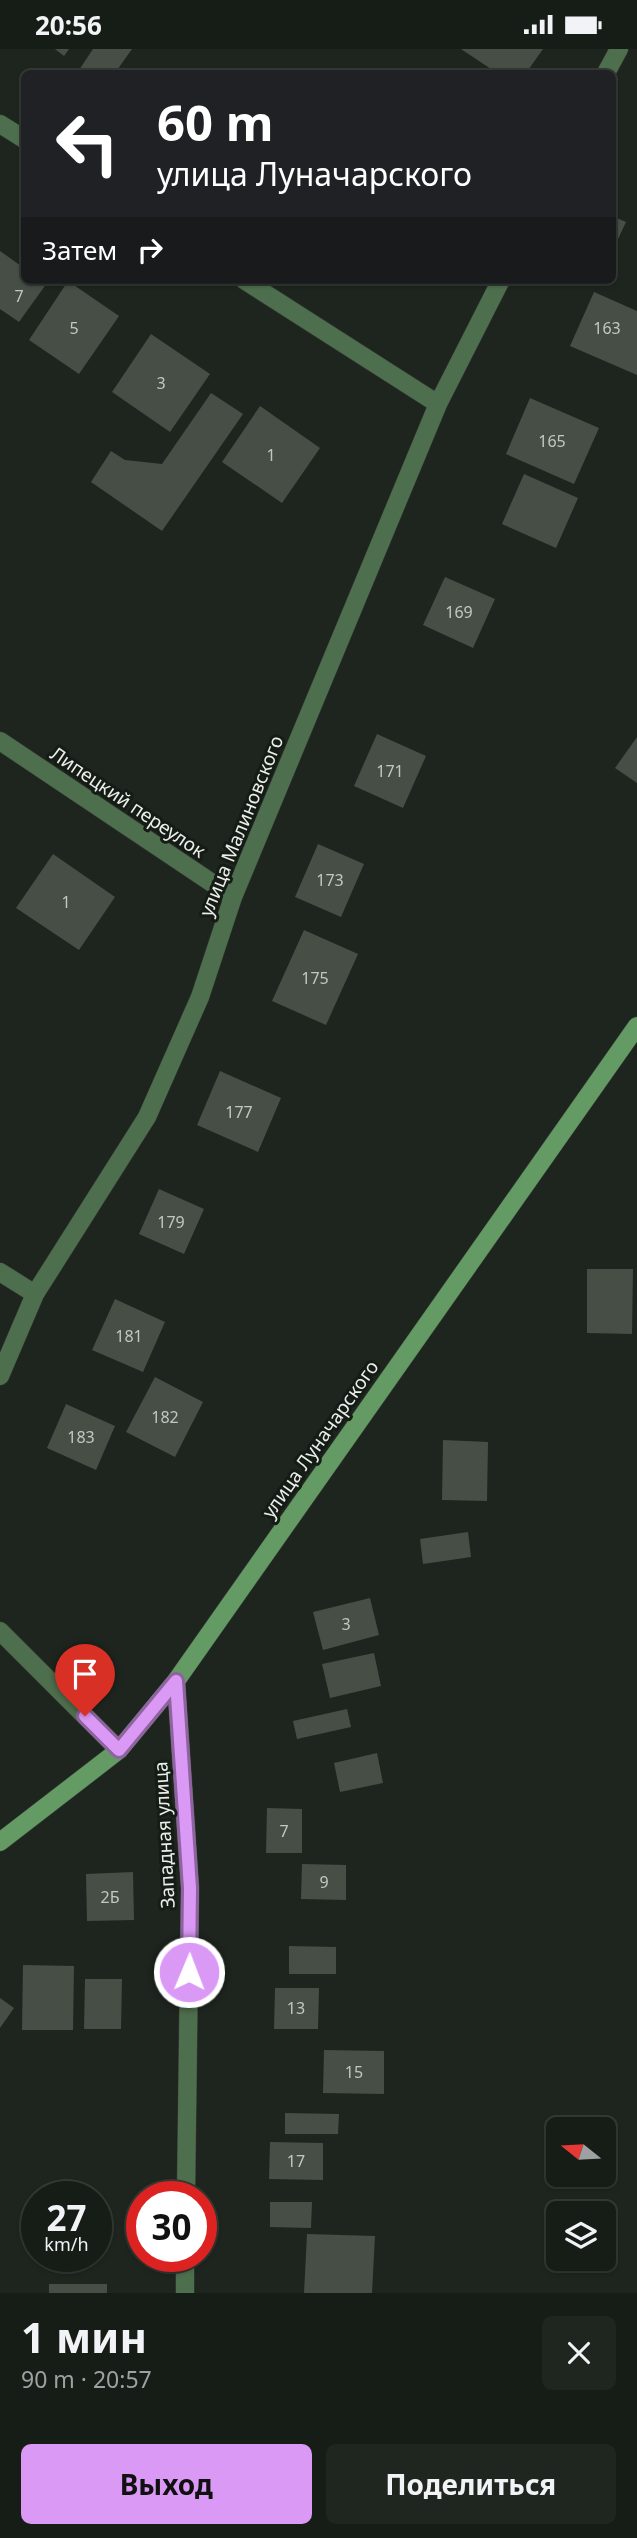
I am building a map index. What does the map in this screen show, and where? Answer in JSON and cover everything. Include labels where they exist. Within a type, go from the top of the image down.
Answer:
[{"type":"street","points":[[608,70],[618,49]]},
{"type":"street","points":[[0,124],[21,137]]},
{"type":"street","points":[[250,284],[438,404]]},
{"type":"street","name":"улица Малиновского","points":[[0,1376],[35,1294],[147,1117],[200,997],[233,897],[438,404],[499,284]]},
{"type":"street","name":"Липецкий переулок","points":[[0,741],[233,897]]},
{"type":"street","name":"улица Луначарского","points":[[0,1842],[119,1750],[176,1681],[634,1035]]},
{"type":"street","points":[[0,1272],[35,1294]]},
{"type":"street","points":[[0,1631],[119,1750]]},
{"type":"street","name":"Западная улица","points":[[176,1681],[190,1888],[186,2181]]},
{"type":"street","points":[[185,2272],[185,2293]]},
{"type":"building","points":[[55,49],[69,49],[64,56]]},
{"type":"building","points":[[93,49],[132,49],[117,70],[79,70]]},
{"type":"building","points":[[461,49],[543,49],[528,70],[492,70]]},
{"type":"building","points":[[616,218],[626,222],[616,243]]},
{"type":"building","points":[[0,251],[21,266],[21,284],[46,284],[19,322],[0,309]]},
{"type":"building","points":[[66,284],[72,284],[119,316],[79,374],[29,340]]},
{"type":"building","points":[[594,292],[637,311],[637,375],[570,346]]},
{"type":"building","points":[[151,334],[210,374],[170,432],[112,392]]},
{"type":"building","points":[[211,393],[243,414],[162,531],[91,482],[111,451],[125,460],[162,464]]},
{"type":"building","points":[[530,398],[599,428],[574,484],[506,454]]},
{"type":"building","points":[[260,406],[320,448],[282,503],[222,462]]},
{"type":"building","points":[[524,474],[578,498],[556,548],[502,524]]},
{"type":"building","points":[[445,577],[495,599],[473,648],[423,625]]},
{"type":"building","points":[[377,734],[426,756],[403,808],[354,786]]},
{"type":"building","points":[[637,737],[637,783],[615,768]]},
{"type":"building","points":[[318,844],[364,864],[341,917],[295,897]]},
{"type":"building","points":[[53,854],[115,897],[79,950],[16,908]]},
{"type":"building","points":[[304,930],[358,954],[326,1025],[272,1001]]},
{"type":"building","points":[[220,1071],[281,1098],[258,1152],[197,1125]]},
{"type":"building","points":[[159,1189],[204,1209],[184,1254],[139,1234]]},
{"type":"building","points":[[587,1269],[633,1269],[632,1334],[587,1333]]},
{"type":"building","points":[[115,1299],[165,1322],[143,1372],[92,1350]]},
{"type":"building","points":[[155,1377],[203,1402],[175,1457],[126,1432]]},
{"type":"building","points":[[66,1404],[115,1426],[96,1470],[47,1448]]},
{"type":"building","points":[[443,1440],[488,1442],[487,1501],[442,1500]]},
{"type":"building","points":[[468,1532],[471,1557],[423,1564],[420,1539]]},
{"type":"building","points":[[370,1598],[379,1635],[323,1650],[313,1612]]},
{"type":"building","points":[[374,1653],[381,1686],[330,1698],[322,1664]]},
{"type":"building","points":[[347,1709],[351,1727],[297,1739],[293,1721]]},
{"type":"building","points":[[377,1753],[383,1783],[340,1792],[334,1763]]},
{"type":"building","points":[[267,1808],[302,1809],[302,1853],[266,1853]]},
{"type":"building","points":[[302,1864],[346,1865],[346,1900],[301,1899]]},
{"type":"building","points":[[133,1872],[134,1920],[87,1921],[86,1874]]},
{"type":"building","points":[[289,1946],[336,1947],[336,1974],[289,1974]]},
{"type":"building","points":[[23,1965],[74,1966],[73,2030],[22,2030]]},
{"type":"building","points":[[85,1979],[122,1979],[121,2029],[84,2029]]},
{"type":"building","points":[[275,1988],[319,1988],[318,2029],[274,2029]]},
{"type":"building","points":[[0,1998],[14,2008],[0,2028]]},
{"type":"building","points":[[324,2050],[384,2051],[384,2094],[323,2093]]},
{"type":"building","points":[[285,2113],[339,2114],[338,2134],[285,2134]]},
{"type":"building","points":[[270,2142],[323,2143],[323,2180],[269,2179]]},
{"type":"building","points":[[270,2202],[312,2202],[311,2228],[270,2227]]},
{"type":"building","points":[[307,2234],[375,2236],[372,2293],[304,2293]]},
{"type":"building","points":[[49,2284],[107,2284],[107,2293],[49,2293]]},
{"type":"route","points":[[85,1716],[119,1750],[176,1681],[190,1888],[189,1972]]}]
